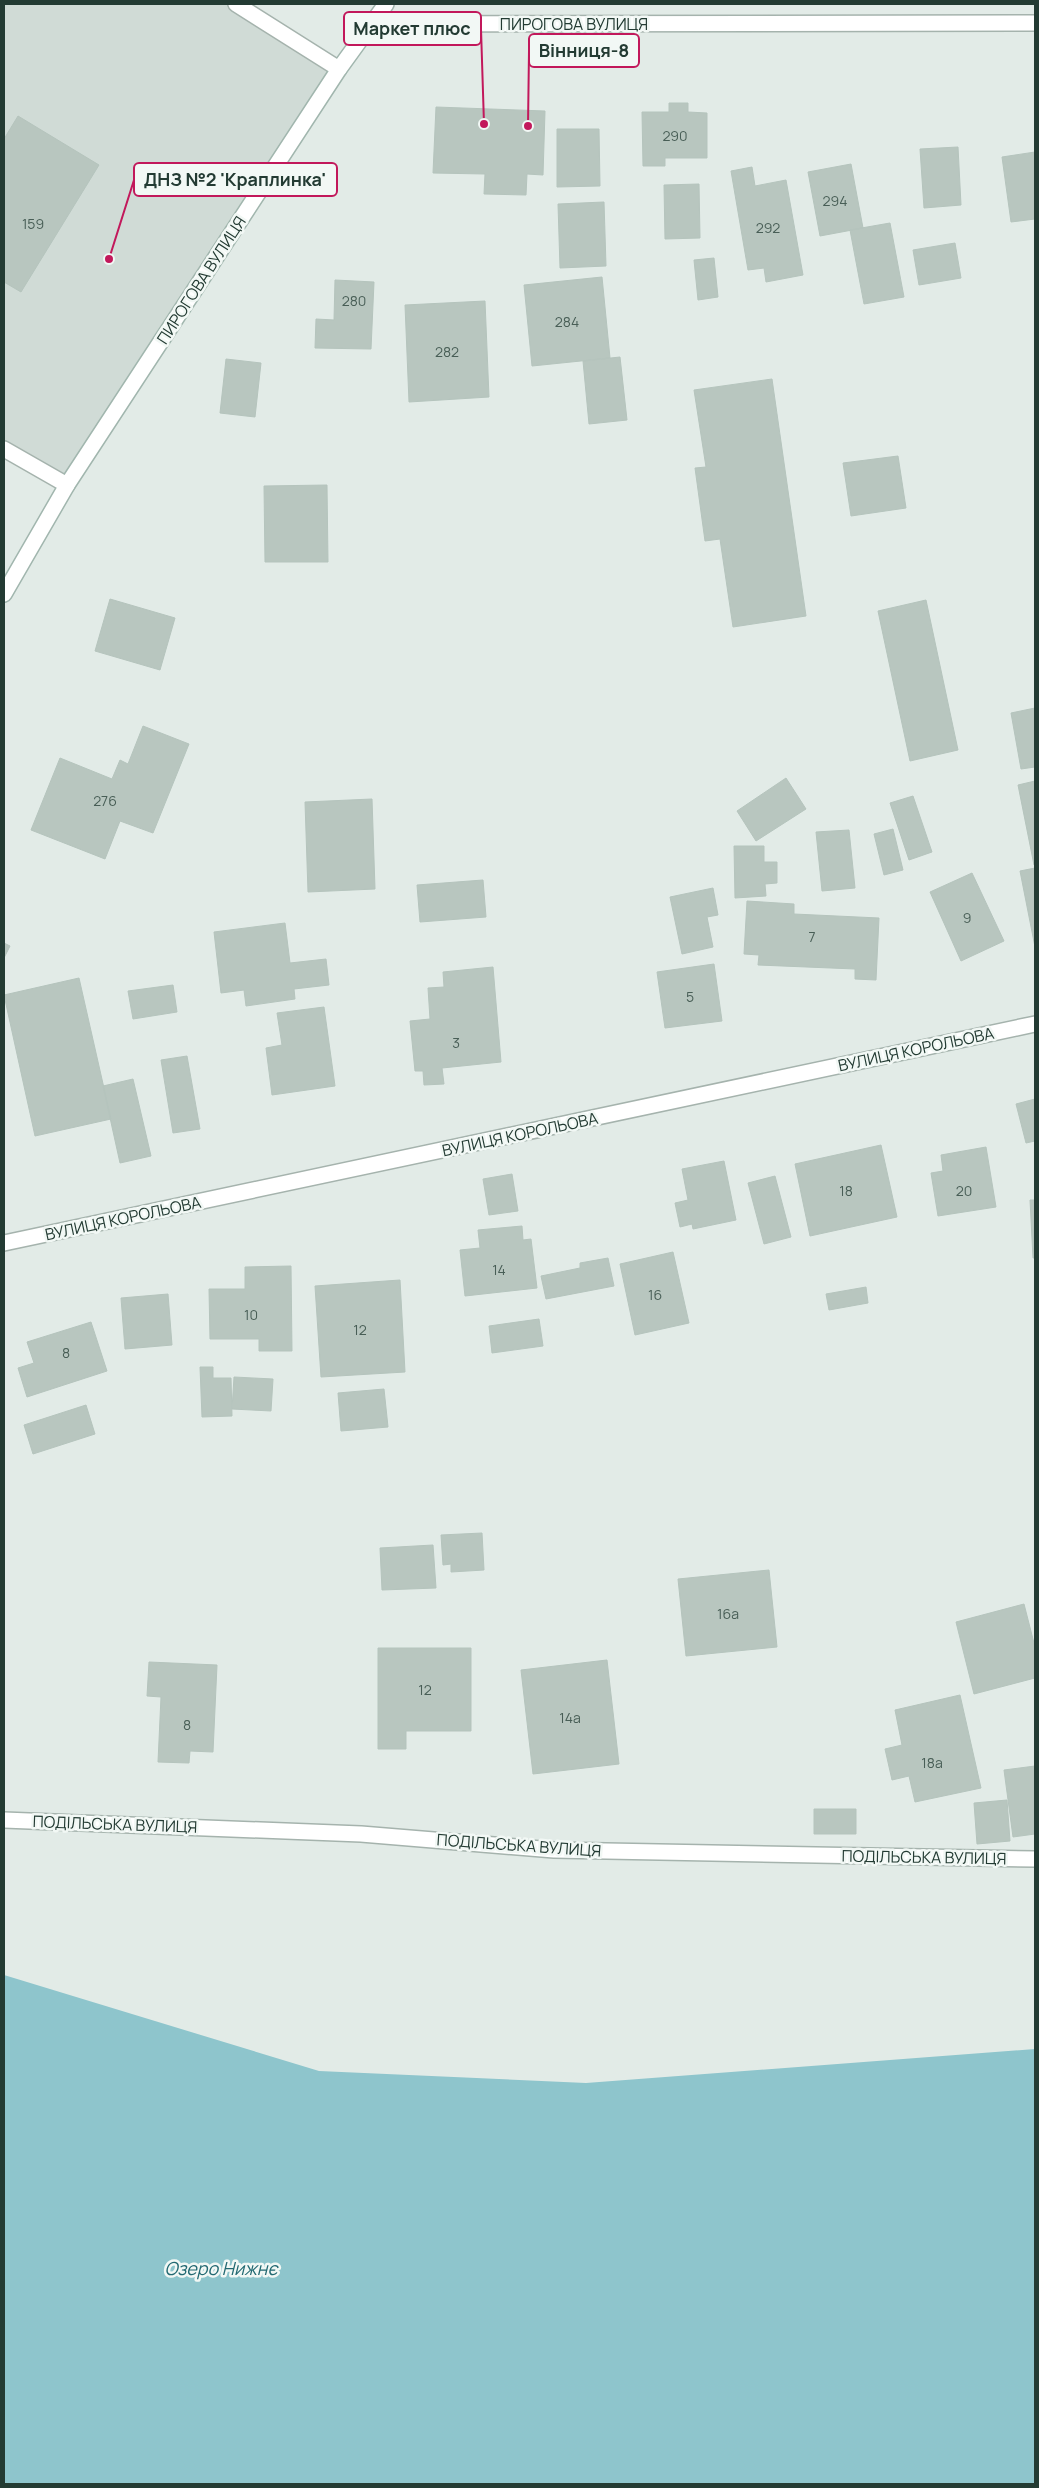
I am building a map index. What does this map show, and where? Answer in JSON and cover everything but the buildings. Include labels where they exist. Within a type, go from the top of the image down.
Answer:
[{"type":"street","points":[[236,4],[339,69]]},
{"type":"street","points":[[372,24],[386,4]]},
{"type":"street","name":"ПИРОГОВА ВУЛИЦЯ","points":[[4,594],[67,485],[339,69],[372,24],[1035,23]]},
{"type":"street","points":[[4,449],[67,485]]},
{"type":"street","name":"ВУЛИЦЯ КОРОЛЬОВА","points":[[4,1243],[1035,1024]]},
{"type":"street","name":"ПОДІЛЬСЬКА ВУЛИЦЯ","points":[[4,1820],[362,1834],[554,1850],[1035,1859]]},
{"type":"shaded area","points":[[4,4],[236,4],[339,69],[67,485],[4,449]]},
{"type":"water","name":"Озеро Нижнє","points":[[4,1975],[319,2071],[586,2083],[1035,2049],[1035,2484],[4,2484]]},
{"type":"place","name":"Маркет плюс","points":[[484,124]]},
{"type":"place","name":"Вінниця-8","points":[[528,126]]},
{"type":"place","name":"ДНЗ №2 'Краплинка'","points":[[109,259]]}]
